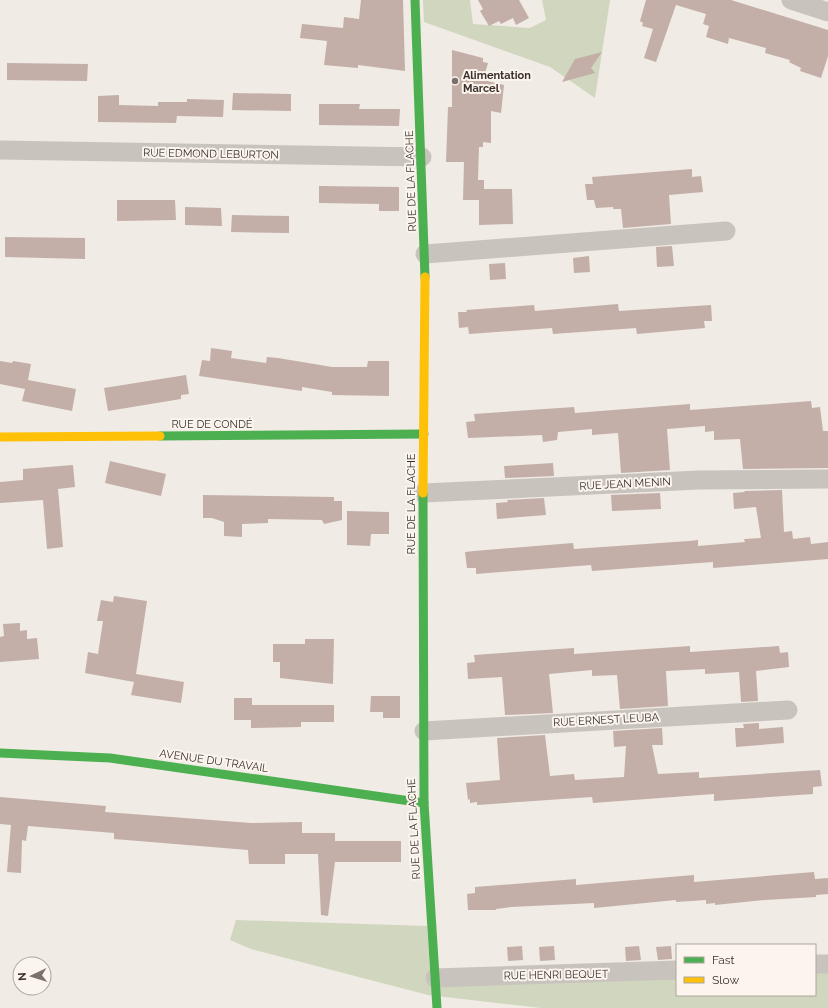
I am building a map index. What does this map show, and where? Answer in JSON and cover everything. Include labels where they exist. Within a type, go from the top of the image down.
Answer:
[{"type":"street","name":"RUE DE LA FLACHE","points":[[415,0],[425,254],[423,493],[424,803],[437,1008]]},
{"type":"street","points":[[791,0],[828,12]]},
{"type":"street","name":"RUE EDMOND LEBURTON","points":[[0,150],[422,157]]},
{"type":"street","points":[[425,254],[726,231]]},
{"type":"street","name":"RUE DE CONDÉ","points":[[0,437],[424,434]]},
{"type":"street","name":"RUE JEAN MENIN","points":[[423,493],[699,480],[828,479]]},
{"type":"street","name":"RUE ERNEST LEUBA","points":[[424,730],[788,710]]},
{"type":"street","name":"AVENUE DU TRAVAIL","points":[[0,753],[110,758],[424,803]]},
{"type":"street","points":[[816,964],[828,964]]},
{"type":"street","name":"RUE HENRI BEQUET","points":[[435,978],[676,970]]},
{"type":"green space","points":[[423,0],[470,0],[473,24],[530,28],[546,20],[542,0],[610,0],[595,98],[550,67],[424,22]]},
{"type":"green space","points":[[236,920],[427,926],[431,984],[676,974],[676,996],[816,996],[816,968],[828,968],[828,1008],[541,1008],[428,995],[251,949],[230,940]]},
{"type":"building","points":[[361,0],[403,0],[405,71],[358,65],[358,68],[324,65],[327,41],[300,38],[302,24],[343,28],[344,17],[359,19]]},
{"type":"building","points":[[478,0],[519,0],[529,18],[516,25],[513,18],[501,24],[499,21],[489,26],[480,11],[483,9]]},
{"type":"building","points":[[646,0],[731,0],[828,30],[828,56],[821,78],[800,71],[801,68],[789,62],[790,60],[765,53],[766,48],[729,38],[728,44],[706,37],[709,26],[703,24],[706,14],[676,5],[656,62],[644,58],[653,29],[642,26],[643,23],[640,21]]},
{"type":"building","points":[[452,50],[483,58],[483,62],[488,63],[483,80],[504,85],[501,113],[491,111],[491,143],[483,142],[483,147],[479,147],[478,180],[484,180],[484,189],[512,189],[513,224],[479,225],[479,200],[463,200],[464,162],[446,162],[448,107],[452,107]]},
{"type":"building","points":[[602,52],[591,68],[595,73],[562,82],[575,59]]},
{"type":"building","points":[[7,63],[88,64],[87,81],[7,80]]},
{"type":"building","points":[[233,93],[291,94],[291,111],[232,110]]},
{"type":"building","points":[[119,95],[119,105],[158,106],[158,102],[187,102],[187,99],[224,100],[223,117],[177,116],[176,123],[98,122],[98,96]]},
{"type":"building","points":[[319,104],[360,104],[359,109],[400,109],[399,126],[319,125]]},
{"type":"building","points":[[692,169],[692,177],[701,176],[703,192],[669,195],[671,224],[623,228],[621,209],[613,209],[613,207],[596,208],[594,200],[587,200],[585,184],[593,184],[592,177]]},
{"type":"building","points":[[319,186],[399,187],[399,211],[379,211],[379,204],[319,203]]},
{"type":"building","points":[[117,200],[175,200],[176,220],[117,221]]},
{"type":"building","points":[[185,207],[221,208],[222,226],[185,225]]},
{"type":"building","points":[[232,215],[289,216],[289,233],[231,232]]},
{"type":"building","points":[[5,237],[85,238],[85,259],[5,257]]},
{"type":"building","points":[[672,246],[674,266],[657,267],[656,247]]},
{"type":"building","points":[[589,256],[590,272],[574,273],[573,258]]},
{"type":"building","points":[[505,263],[506,279],[490,280],[489,264]]},
{"type":"building","points":[[618,304],[619,311],[711,305],[712,321],[704,321],[705,328],[637,334],[636,328],[553,334],[552,328],[469,334],[468,327],[459,328],[458,312],[467,312],[466,310],[534,305],[535,311]]},
{"type":"building","points":[[211,348],[232,351],[231,358],[266,363],[267,357],[332,367],[367,367],[368,361],[389,361],[389,396],[332,395],[332,392],[302,387],[302,391],[199,376],[202,360],[210,361]]},
{"type":"building","points":[[0,361],[12,363],[13,361],[31,364],[28,380],[76,389],[72,411],[22,401],[25,389],[0,384]]},
{"type":"building","points":[[186,375],[189,394],[181,395],[181,399],[108,411],[104,388]]},
{"type":"building","points":[[811,401],[812,408],[820,407],[823,431],[828,431],[828,468],[743,469],[740,439],[714,440],[714,431],[705,432],[705,426],[667,429],[670,470],[621,473],[618,433],[592,435],[592,429],[558,432],[557,440],[543,442],[542,435],[468,438],[466,422],[475,421],[474,414],[574,407],[575,413],[690,404],[690,410]]},
{"type":"building","points":[[110,461],[166,474],[161,496],[105,483]]},
{"type":"building","points":[[553,463],[554,476],[505,478],[504,466]]},
{"type":"building","points":[[73,465],[75,487],[58,489],[63,547],[47,549],[43,500],[0,503],[0,482],[23,480],[23,469]]},
{"type":"building","points":[[782,490],[784,532],[792,531],[793,539],[810,537],[811,544],[828,542],[828,559],[713,568],[713,562],[592,571],[591,565],[476,574],[476,568],[467,568],[465,552],[474,551],[573,543],[574,549],[698,540],[698,546],[745,542],[744,539],[761,538],[756,507],[734,509],[733,493],[745,492],[744,491]]},
{"type":"building","points":[[660,493],[661,509],[612,511],[611,495]]},
{"type":"building","points":[[203,495],[334,497],[334,501],[342,501],[342,520],[324,524],[322,520],[268,519],[268,523],[242,524],[242,537],[224,536],[224,522],[212,518],[203,518]]},
{"type":"building","points":[[544,498],[546,515],[497,519],[496,503],[508,502],[507,500]]},
{"type":"building","points":[[347,511],[389,512],[389,534],[371,534],[370,546],[347,545]]},
{"type":"building","points":[[114,596],[147,601],[136,674],[184,682],[181,703],[131,695],[134,682],[85,673],[88,652],[98,654],[103,621],[97,621],[101,600],[113,602]]},
{"type":"building","points":[[20,623],[20,631],[27,630],[27,639],[37,638],[39,659],[0,662],[0,637],[4,636],[3,624]]},
{"type":"building","points":[[305,639],[334,639],[333,684],[280,678],[280,662],[273,662],[273,644],[305,644]]},
{"type":"building","points":[[690,646],[690,652],[779,646],[780,653],[788,652],[789,667],[756,671],[758,701],[741,702],[739,672],[705,674],[705,669],[666,671],[668,706],[620,709],[617,675],[592,676],[592,670],[549,674],[553,713],[505,715],[502,677],[468,679],[467,663],[475,662],[474,655],[574,648],[574,654]]},
{"type":"building","points":[[371,696],[400,696],[400,718],[383,718],[383,712],[370,712]]},
{"type":"building","points":[[234,698],[252,698],[252,705],[334,705],[334,722],[301,722],[301,727],[251,728],[251,720],[234,720]]},
{"type":"building","points":[[759,723],[759,729],[783,727],[784,743],[736,747],[735,728],[744,728],[743,724]]},
{"type":"building","points":[[662,728],[663,745],[652,745],[658,774],[699,772],[699,778],[820,770],[822,786],[813,787],[813,794],[714,801],[714,794],[593,803],[592,797],[477,805],[477,802],[470,803],[470,799],[468,800],[466,783],[500,780],[497,738],[545,735],[550,776],[574,774],[575,780],[624,777],[626,746],[614,747],[613,731]]},
{"type":"building","points":[[0,797],[106,806],[105,812],[251,823],[302,822],[302,833],[335,833],[335,841],[401,841],[401,862],[335,862],[328,916],[321,915],[318,854],[285,854],[285,864],[249,864],[248,850],[114,839],[114,833],[28,826],[26,841],[22,840],[21,873],[7,872],[11,825],[0,824]]},
{"type":"building","points":[[814,872],[815,879],[828,878],[828,894],[816,895],[816,897],[715,905],[715,903],[706,904],[706,900],[676,902],[676,900],[594,908],[594,903],[511,907],[496,910],[468,910],[467,894],[475,893],[475,887],[576,879],[576,885],[694,875],[694,882]]},
{"type":"building","points":[[522,946],[523,960],[508,961],[507,947]]},
{"type":"building","points":[[554,946],[555,960],[540,961],[539,947]]},
{"type":"building","points":[[639,946],[641,960],[626,961],[625,947]]},
{"type":"building","points":[[671,946],[672,959],[658,960],[656,947]]},
{"type":"traffic: fast","points":[[415,0],[425,277]]},
{"type":"traffic: fast","points":[[160,436],[424,434]]},
{"type":"traffic: fast","points":[[423,493],[424,803],[437,1008]]},
{"type":"traffic: fast","points":[[0,753],[110,758],[424,803]]},
{"type":"traffic: slow","points":[[423,493],[425,277]]},
{"type":"traffic: slow","points":[[0,437],[160,436]]},
{"type":"place","name":"Alimentation Marcel","points":[[455,81]]}]
